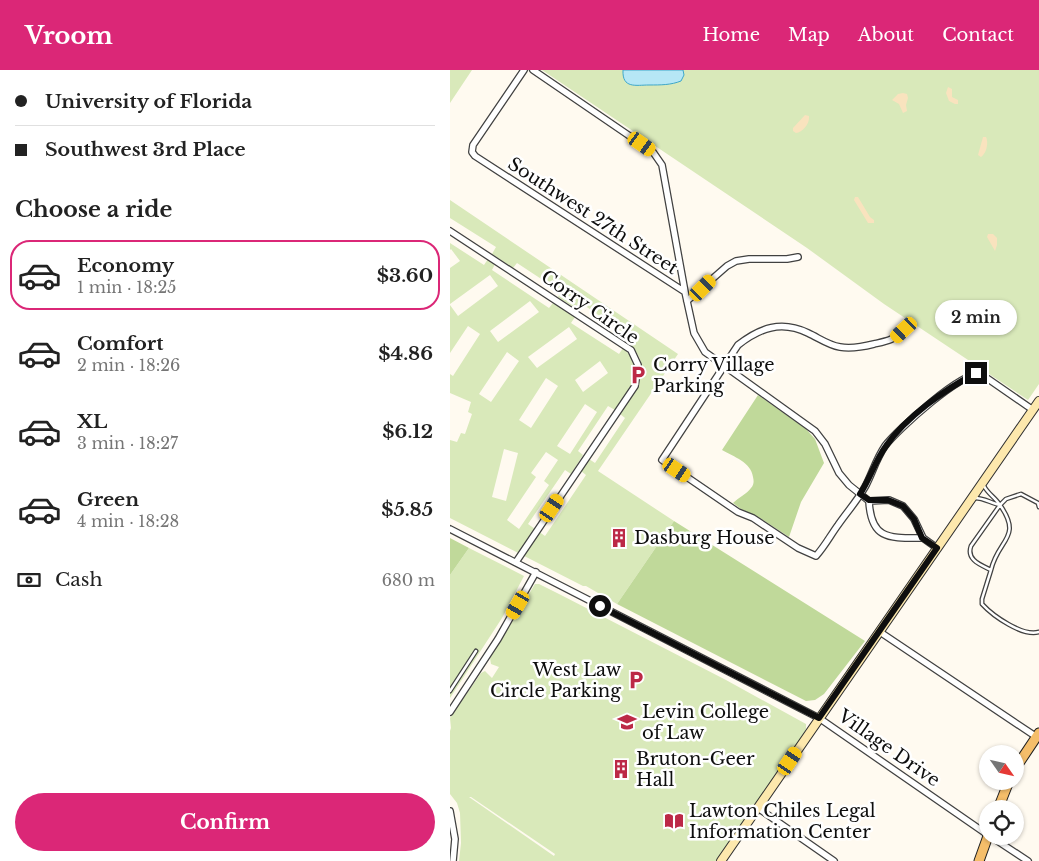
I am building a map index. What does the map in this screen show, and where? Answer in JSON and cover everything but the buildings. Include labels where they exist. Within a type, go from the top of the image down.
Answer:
[{"type":"main road","points":[[721,861],[1039,401]]},
{"type":"main road","points":[[1024,757],[1038,736]]},
{"type":"main road","points":[[979,861],[985,845]]},
{"type":"street","name":"Southwest 27th Street","points":[[524,70],[473,145],[472,152],[475,156],[685,292],[694,333],[705,352],[815,431],[825,444],[839,473],[860,494],[869,500],[888,500],[903,506],[914,519],[922,538]]},
{"type":"street","points":[[533,70],[653,152],[658,158],[662,165],[685,292]]},
{"type":"street","name":"Corry Circle","points":[[450,231],[631,350],[638,365],[635,386],[516,562]]},
{"type":"street","points":[[687,301],[727,266],[736,261],[749,258],[787,259],[798,257]]},
{"type":"street","points":[[904,330],[896,338],[859,348],[845,348],[830,344],[806,332],[781,326],[766,328],[756,332],[738,345],[662,460],[738,512],[754,518],[798,548],[816,556],[825,546],[860,494],[880,454],[899,430],[955,384],[976,373],[981,374],[1033,410]]},
{"type":"street","points":[[869,500],[871,521],[883,533],[896,538],[922,538],[937,548]]},
{"type":"street","name":"Village Drive","points":[[450,529],[819,718],[979,830]]},
{"type":"street","points":[[450,712],[453,701],[498,639],[536,572]]},
{"type":"street","points":[[880,632],[1038,736]]},
{"type":"street","points":[[758,808],[834,861]]},
{"type":"street","points":[[450,811],[455,839],[453,861]]},
{"type":"street","name":"Village Drive","points":[[1002,845],[1028,861]]},
{"type":"lane","points":[[982,483],[986,491],[996,498],[1009,520],[1010,526],[1009,533],[996,555],[982,604],[1025,633],[1039,632]]},
{"type":"lane","points":[[991,570],[975,561],[969,551],[1000,505],[1006,499],[1021,494],[1038,503],[1039,507]]},
{"type":"lane","points":[[972,498],[982,498],[992,504],[1000,505]]},
{"type":"lane","points":[[450,691],[476,651]]},
{"type":"green space","points":[[450,70],[472,70],[450,103]]},
{"type":"green space","points":[[542,70],[1039,70],[1039,384],[1028,400],[884,304],[807,248]]},
{"type":"green space","points":[[450,200],[678,354],[598,471],[674,521],[617,604],[586,586],[450,518],[450,440],[457,442],[461,433],[465,434],[472,414],[468,412],[471,402],[450,393],[450,374],[453,376],[480,334],[468,326],[450,353],[450,305],[458,316],[498,286],[490,275],[450,304],[450,268],[460,261],[450,250],[450,243],[484,265],[488,259],[495,264],[492,270],[549,308],[553,303],[575,317],[571,323],[619,354],[623,348],[634,364],[635,372],[633,379],[625,395],[615,410],[608,406],[578,451],[583,455],[571,474],[565,470],[528,524],[545,536],[586,475],[581,471],[589,459],[595,463],[625,418],[620,414],[632,396],[640,378],[641,369],[636,351],[627,343],[630,337],[584,305],[579,311],[558,297],[561,292],[517,263],[513,268],[492,254],[496,247],[450,218]],"holes":[[[530,301],[539,312],[498,342],[490,331]],[[569,327],[577,339],[537,368],[528,357]],[[507,352],[519,361],[491,402],[479,394]],[[600,361],[608,373],[583,392],[575,380]],[[546,378],[558,386],[531,428],[519,420]],[[585,404],[597,412],[570,454],[557,446]],[[504,449],[518,453],[506,501],[492,497]],[[546,452],[558,460],[544,481],[549,485],[519,529],[507,520],[536,477],[531,473]]]},
{"type":"green space","points":[[758,395],[806,429],[815,439],[824,463],[801,502],[789,537],[733,503],[752,487],[752,472],[749,467],[737,458],[722,450]]},
{"type":"green space","points":[[674,521],[865,641],[824,694],[815,700],[806,701],[617,604]]},
{"type":"green space","points":[[450,538],[469,548],[450,575]]},
{"type":"green space","points":[[469,548],[524,576],[502,618],[450,698],[450,575]]},
{"type":"green space","name":"Levin College of Law","points":[[535,584],[539,584],[726,680],[806,724],[806,729],[717,861],[459,861],[461,843],[460,813],[457,803],[450,794],[450,718],[481,673],[485,671],[492,678],[499,667],[491,664],[490,658]],"holes":[[[469,797],[555,854],[554,856]]]},
{"type":"sand","points":[[948,87],[952,89],[952,97],[958,100],[958,104],[949,101],[946,93]]},
{"type":"sand","points":[[898,94],[907,94],[908,98],[907,111],[903,113],[899,104],[892,100]]},
{"type":"sand","points":[[805,115],[809,116],[807,124],[801,131],[796,133],[793,131],[793,128]]},
{"type":"sand","points":[[983,137],[987,139],[987,145],[986,151],[981,157],[978,155]]},
{"type":"sand","points":[[855,197],[858,197],[870,217],[874,220],[874,223],[868,223],[854,200]]},
{"type":"sand","points":[[988,234],[993,234],[997,238],[995,251],[987,237]]},
{"type":"sand","points":[[969,304],[977,311],[987,311],[988,314],[976,321],[968,308]]},
{"type":"water","points":[[623,70],[683,70],[684,75],[681,81],[673,83],[631,85],[625,80]]},
{"type":"place","name":"Corry Village Parking","points":[[638,375]]},
{"type":"place","name":"Dasburg House","points":[[619,538]]},
{"type":"place","name":"West Law Circle Parking","points":[[636,680]]},
{"type":"place","name":"Levin College of Law","points":[[627,722]]},
{"type":"place","name":"Bruton-Geer Hall","points":[[621,769]]},
{"type":"place","name":"Lawton Chiles Legal Information Center","points":[[674,821]]},
{"type":"route","points":[[600,606],[819,718],[937,548],[922,538],[910,512],[899,503],[883,499],[869,500],[860,494],[880,454],[899,430],[955,384],[976,373]]}]
